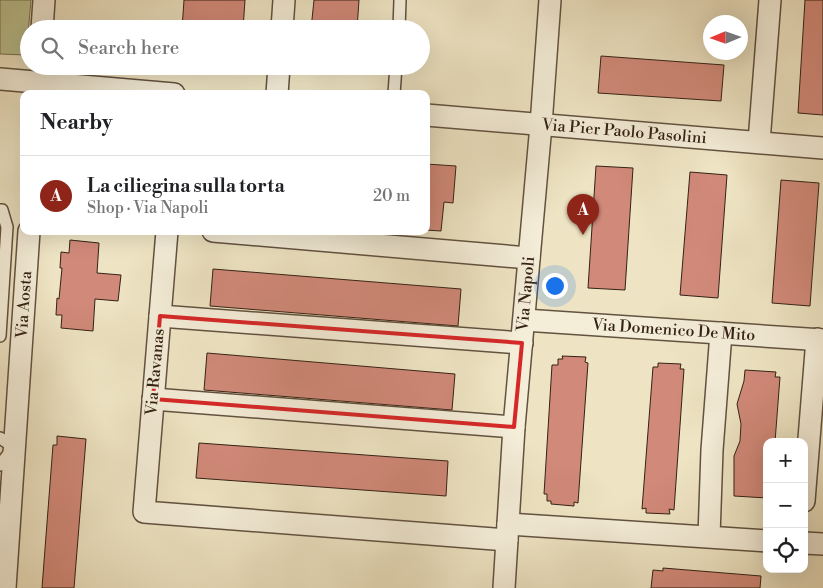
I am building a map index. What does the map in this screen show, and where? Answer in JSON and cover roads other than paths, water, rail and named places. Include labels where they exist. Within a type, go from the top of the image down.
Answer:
[{"type":"street","points":[[43,20],[44,0]]},
{"type":"street","points":[[283,20],[284,0]]},
{"type":"street","name":"Via Napoli","points":[[504,588],[514,427],[541,125],[550,0]]},
{"type":"street","points":[[759,142],[770,0]]},
{"type":"street","points":[[278,90],[279,75]]},
{"type":"street","points":[[0,79],[132,90]]},
{"type":"street","name":"Via Pier Paolo Pasolini","points":[[430,115],[823,148]]},
{"type":"street","name":"Via Aosta","points":[[5,588],[7,442],[29,235]]},
{"type":"street","name":"Via Ravanas","points":[[167,235],[144,512],[507,532]]},
{"type":"street","points":[[260,235],[529,258]]},
{"type":"street","points":[[160,316],[522,343]]},
{"type":"street","name":"Via Domenico De Mito","points":[[524,320],[820,339]]},
{"type":"street","points":[[708,536],[712,450],[721,333]]},
{"type":"street","points":[[806,483],[820,339]]},
{"type":"street","points":[[153,399],[514,427]]},
{"type":"street","points":[[507,532],[708,536],[763,540]]},
{"type":"street","points":[[808,543],[823,544]]},
{"type":"lane","points":[[399,20],[400,0]]},
{"type":"lane","points":[[394,90],[395,75]]},
{"type":"lane","points":[[0,210],[2,210],[7,227],[0,336]]},
{"type":"lane","points":[[0,465],[7,442]]},
{"type":"place","name":"La ciliegina sulla torta","points":[[583,235]]}]
